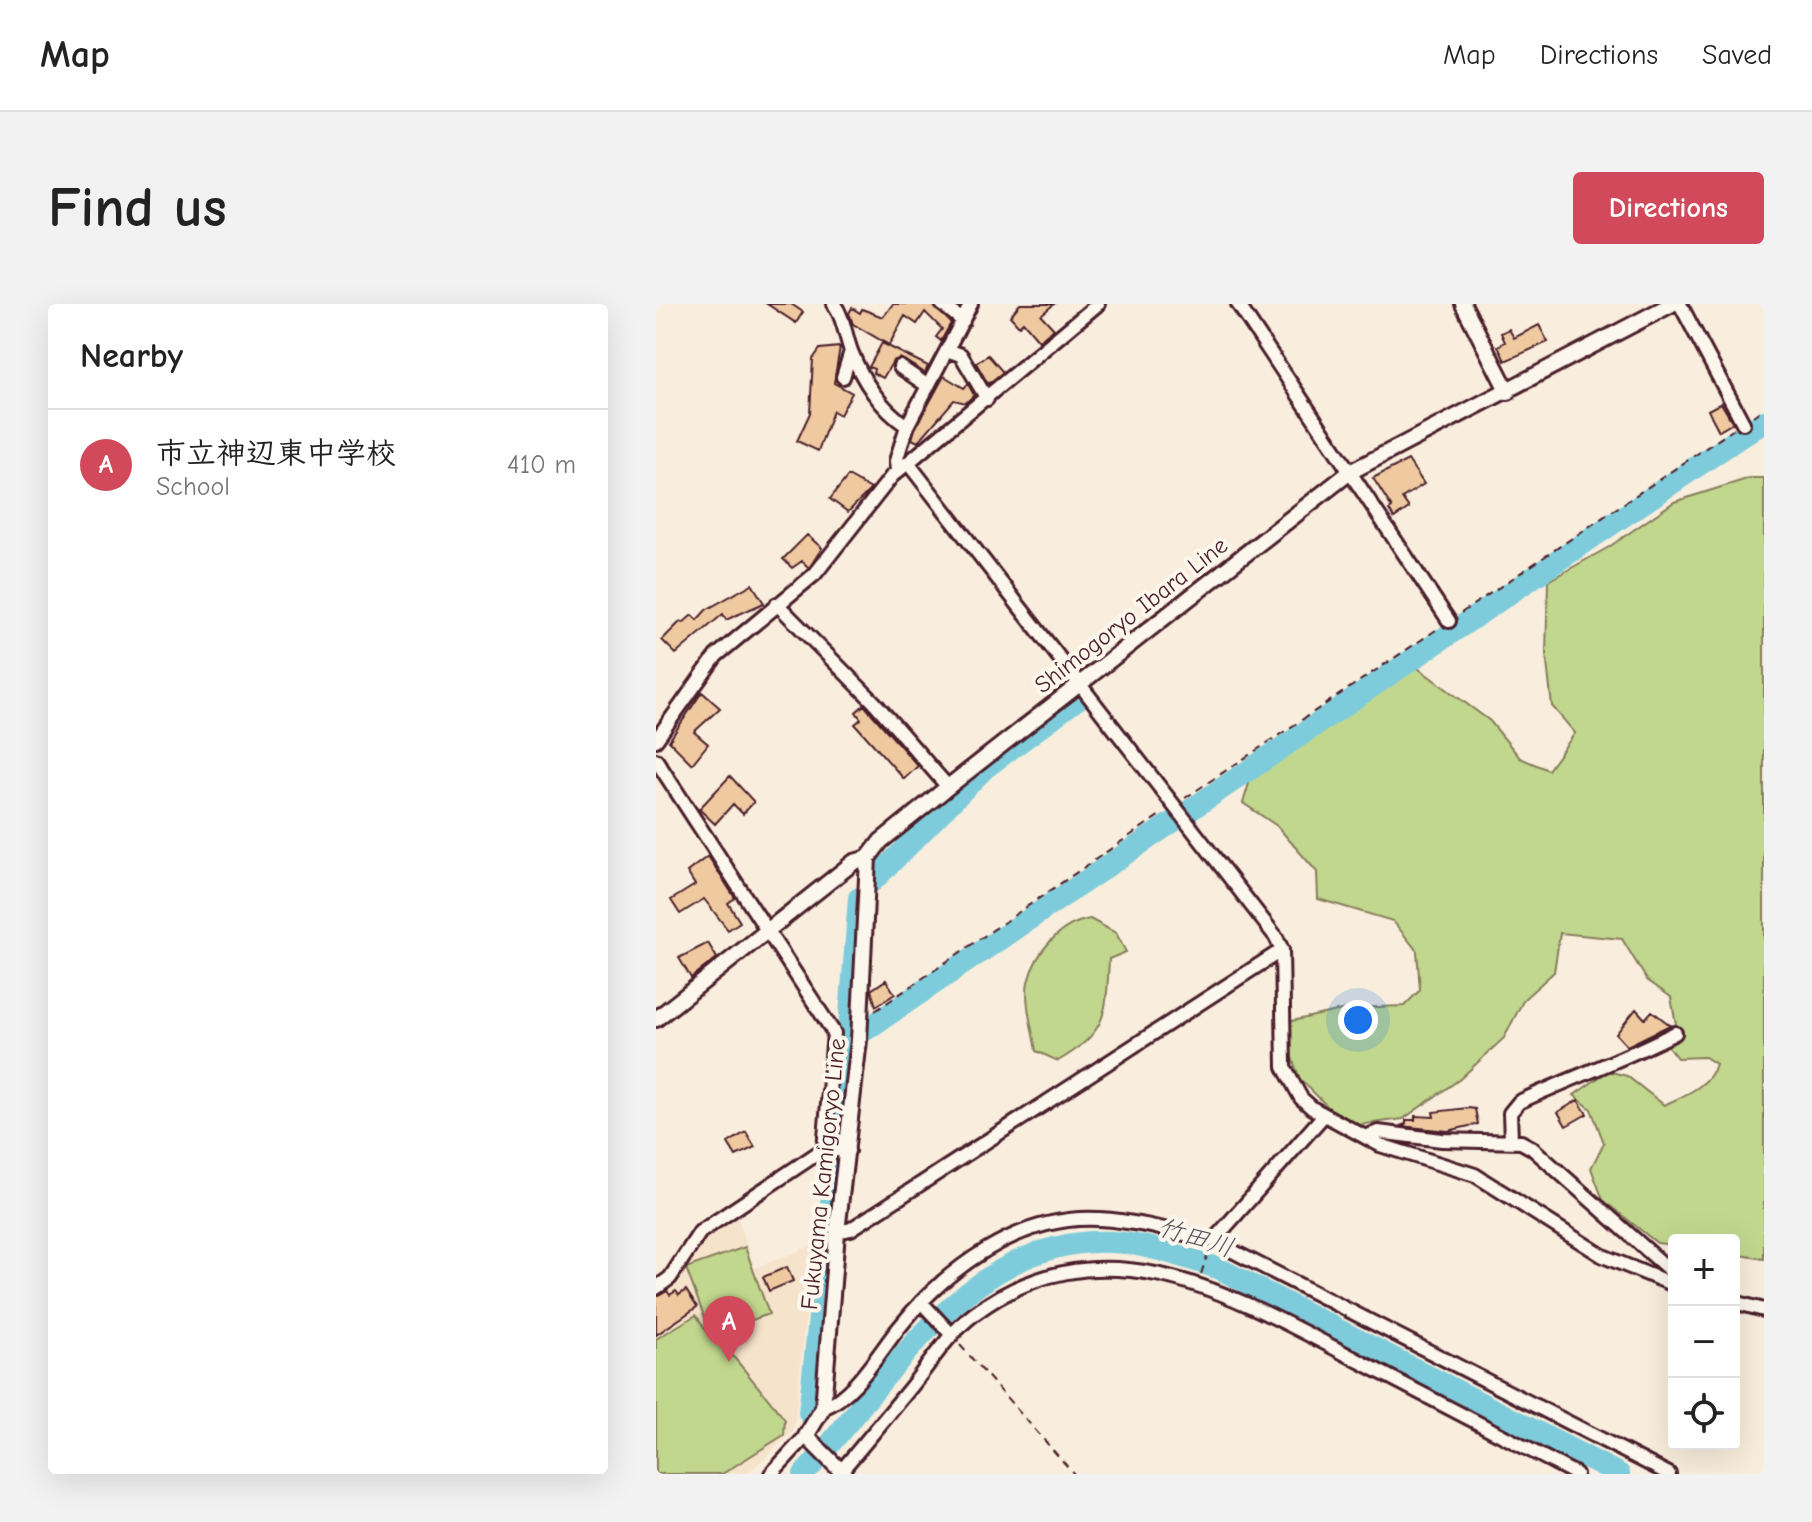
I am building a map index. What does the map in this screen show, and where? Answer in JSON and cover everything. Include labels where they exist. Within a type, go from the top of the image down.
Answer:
[{"type":"main road","points":[[1463,304],[1508,392]]},
{"type":"main road","name":"Shimogoryo Ibara Line","points":[[656,1019],[854,862],[868,858],[881,841],[948,787],[1350,472],[1672,304]]},
{"type":"main road","name":"Fukuyama Kamigoryo Line","points":[[808,1438],[823,1408],[837,1232],[859,1040],[868,858]]},
{"type":"main road","points":[[808,1438],[841,1471]]},
{"type":"street","points":[[834,304],[851,351],[873,393],[908,423]]},
{"type":"street","points":[[942,304],[963,321]]},
{"type":"street","points":[[971,304],[908,423],[896,461],[1080,684],[1276,937],[1282,950],[1284,1067],[1301,1098],[1324,1115],[1365,1137],[1475,1175],[1603,1256],[1668,1283]]},
{"type":"street","points":[[656,740],[716,656],[815,574],[902,467],[1098,304]]},
{"type":"street","points":[[1238,304],[1449,621]]},
{"type":"street","points":[[1680,304],[1743,423]]},
{"type":"street","points":[[947,350],[961,355],[987,399]]},
{"type":"street","points":[[843,377],[851,351]]},
{"type":"street","points":[[900,367],[928,386]]},
{"type":"street","points":[[875,382],[908,423]]},
{"type":"street","points":[[777,604],[874,702],[948,787]]},
{"type":"street","points":[[656,760],[834,1033],[825,1149]]},
{"type":"street","points":[[837,1232],[851,1229],[1282,950]]},
{"type":"street","points":[[1511,1139],[1510,1113],[1519,1102],[1603,1063],[1630,1056],[1675,1033]]},
{"type":"street","points":[[1212,1243],[1324,1115]]},
{"type":"street","points":[[1365,1137],[1378,1132],[1442,1140],[1511,1139],[1532,1148],[1668,1269]]},
{"type":"street","points":[[656,1288],[670,1278],[700,1232],[825,1149],[845,1151]]},
{"type":"street","points":[[823,1408],[849,1389],[922,1303],[970,1260],[1000,1242],[1049,1223],[1097,1218],[1146,1225],[1212,1243],[1669,1474]]},
{"type":"street","points":[[841,1471],[951,1333],[973,1315],[1008,1293],[1057,1274],[1117,1268],[1166,1274],[1252,1305],[1576,1474]]},
{"type":"street","points":[[922,1303],[951,1333]]},
{"type":"street","points":[[1740,1304],[1764,1310]]},
{"type":"street","points":[[771,1474],[808,1438]]},
{"type":"path","points":[[860,1021],[1764,408]]},
{"type":"path","points":[[1198,1281],[1212,1243]]},
{"type":"path","points":[[951,1333],[1074,1474]]},
{"type":"shaded area","points":[[736,1212],[755,1268],[813,1245],[794,1431],[747,1474],[656,1474],[656,1292],[678,1277],[704,1234]]},
{"type":"green space","points":[[1750,478],[1764,478],[1764,1259],[1740,1255],[1740,1234],[1668,1234],[1668,1244],[1657,1243],[1603,1200],[1591,1168],[1604,1143],[1591,1109],[1574,1095],[1608,1071],[1627,1076],[1664,1105],[1702,1084],[1716,1064],[1705,1057],[1677,1058],[1663,1040],[1676,1024],[1671,997],[1647,980],[1622,939],[1560,933],[1554,972],[1524,999],[1504,1038],[1460,1079],[1403,1119],[1358,1125],[1330,1109],[1300,1079],[1288,1047],[1287,1022],[1350,1008],[1404,1006],[1420,990],[1417,951],[1393,921],[1318,899],[1317,872],[1277,826],[1243,803],[1251,777],[1415,666],[1490,721],[1520,758],[1548,770],[1575,733],[1552,706],[1546,654],[1548,581],[1609,547],[1674,502]]},
{"type":"green space","points":[[1090,919],[1116,933],[1126,952],[1109,959],[1105,1007],[1096,1030],[1058,1061],[1036,1051],[1028,1007],[1028,982],[1037,960],[1051,941],[1069,927]]},
{"type":"green space","points":[[745,1247],[769,1314],[711,1335],[686,1268]]},
{"type":"green space","points":[[696,1315],[710,1336],[718,1338],[785,1420],[784,1435],[722,1474],[656,1474],[656,1339]]},
{"type":"building","points":[[767,304],[791,304],[803,312],[796,323]]},
{"type":"building","points":[[893,304],[933,304],[951,323],[941,341],[936,337],[942,329],[925,312],[917,324],[905,316],[889,345],[853,324],[849,313],[852,308],[860,313],[862,309],[883,317]]},
{"type":"building","points":[[1020,304],[1054,304],[1041,315],[1054,329],[1039,341],[1023,322],[1019,326],[1010,316]]},
{"type":"building","points":[[1539,325],[1548,342],[1505,361],[1498,346],[1505,342],[1501,333],[1509,329],[1514,338]]},
{"type":"building","points":[[882,343],[928,366],[925,373],[900,358],[893,361],[883,378],[873,373],[874,369],[869,367]]},
{"type":"building","points":[[840,347],[834,383],[852,393],[840,415],[833,411],[818,451],[797,441],[810,413],[813,359],[820,349]]},
{"type":"building","points":[[988,355],[1003,372],[988,384],[976,363]]},
{"type":"building","points":[[944,376],[964,388],[968,384],[974,395],[966,403],[954,400],[918,442],[912,439],[915,429]]},
{"type":"building","points":[[1721,403],[1733,423],[1719,431],[1708,410]]},
{"type":"building","points":[[1408,460],[1424,484],[1402,498],[1409,508],[1394,518],[1389,510],[1392,508],[1373,478]]},
{"type":"building","points":[[848,476],[871,489],[848,512],[830,499]]},
{"type":"building","points":[[807,535],[822,548],[809,568],[802,561],[792,568],[783,559]]},
{"type":"building","points":[[752,584],[764,603],[726,620],[723,614],[676,654],[662,640],[681,621],[683,623],[692,615],[697,620],[706,610]]},
{"type":"building","points":[[702,692],[720,708],[694,732],[708,744],[692,764],[669,741]]},
{"type":"building","points":[[864,705],[918,766],[904,779],[855,724],[861,719],[856,712]]},
{"type":"building","points":[[730,776],[754,802],[743,814],[733,804],[715,824],[699,809]]},
{"type":"building","points":[[708,856],[735,898],[728,903],[740,922],[728,930],[704,899],[680,914],[671,900],[695,885],[687,872]]},
{"type":"building","points":[[708,943],[717,958],[691,978],[679,958]]},
{"type":"building","points":[[886,980],[895,994],[876,1006],[871,990]]},
{"type":"building","points":[[1636,1009],[1645,1019],[1652,1011],[1670,1025],[1627,1046],[1616,1034]]},
{"type":"building","points":[[1578,1100],[1587,1114],[1566,1126],[1558,1112]]},
{"type":"building","points":[[1475,1109],[1478,1124],[1448,1131],[1400,1126],[1406,1124],[1406,1120],[1415,1120],[1415,1116],[1434,1117],[1433,1112]]},
{"type":"building","points":[[746,1132],[755,1147],[736,1156],[728,1143]]},
{"type":"building","points":[[787,1267],[793,1281],[769,1291],[763,1277]]},
{"type":"building","points":[[686,1290],[697,1307],[656,1335],[656,1297],[667,1291],[670,1295],[676,1291],[679,1295]]},
{"type":"waterway","points":[[848,1042],[1764,421]]},
{"type":"waterway","points":[[873,881],[985,768],[1079,698]]},
{"type":"waterway","points":[[809,1413],[848,1042],[859,898]]},
{"type":"waterway","name":"竹田川","points":[[804,1474],[900,1359],[973,1288],[1015,1262],[1061,1246],[1112,1242],[1152,1248],[1218,1268],[1619,1474]]},
{"type":"place","name":"市立神辺東中学校","points":[[729,1362]]}]
